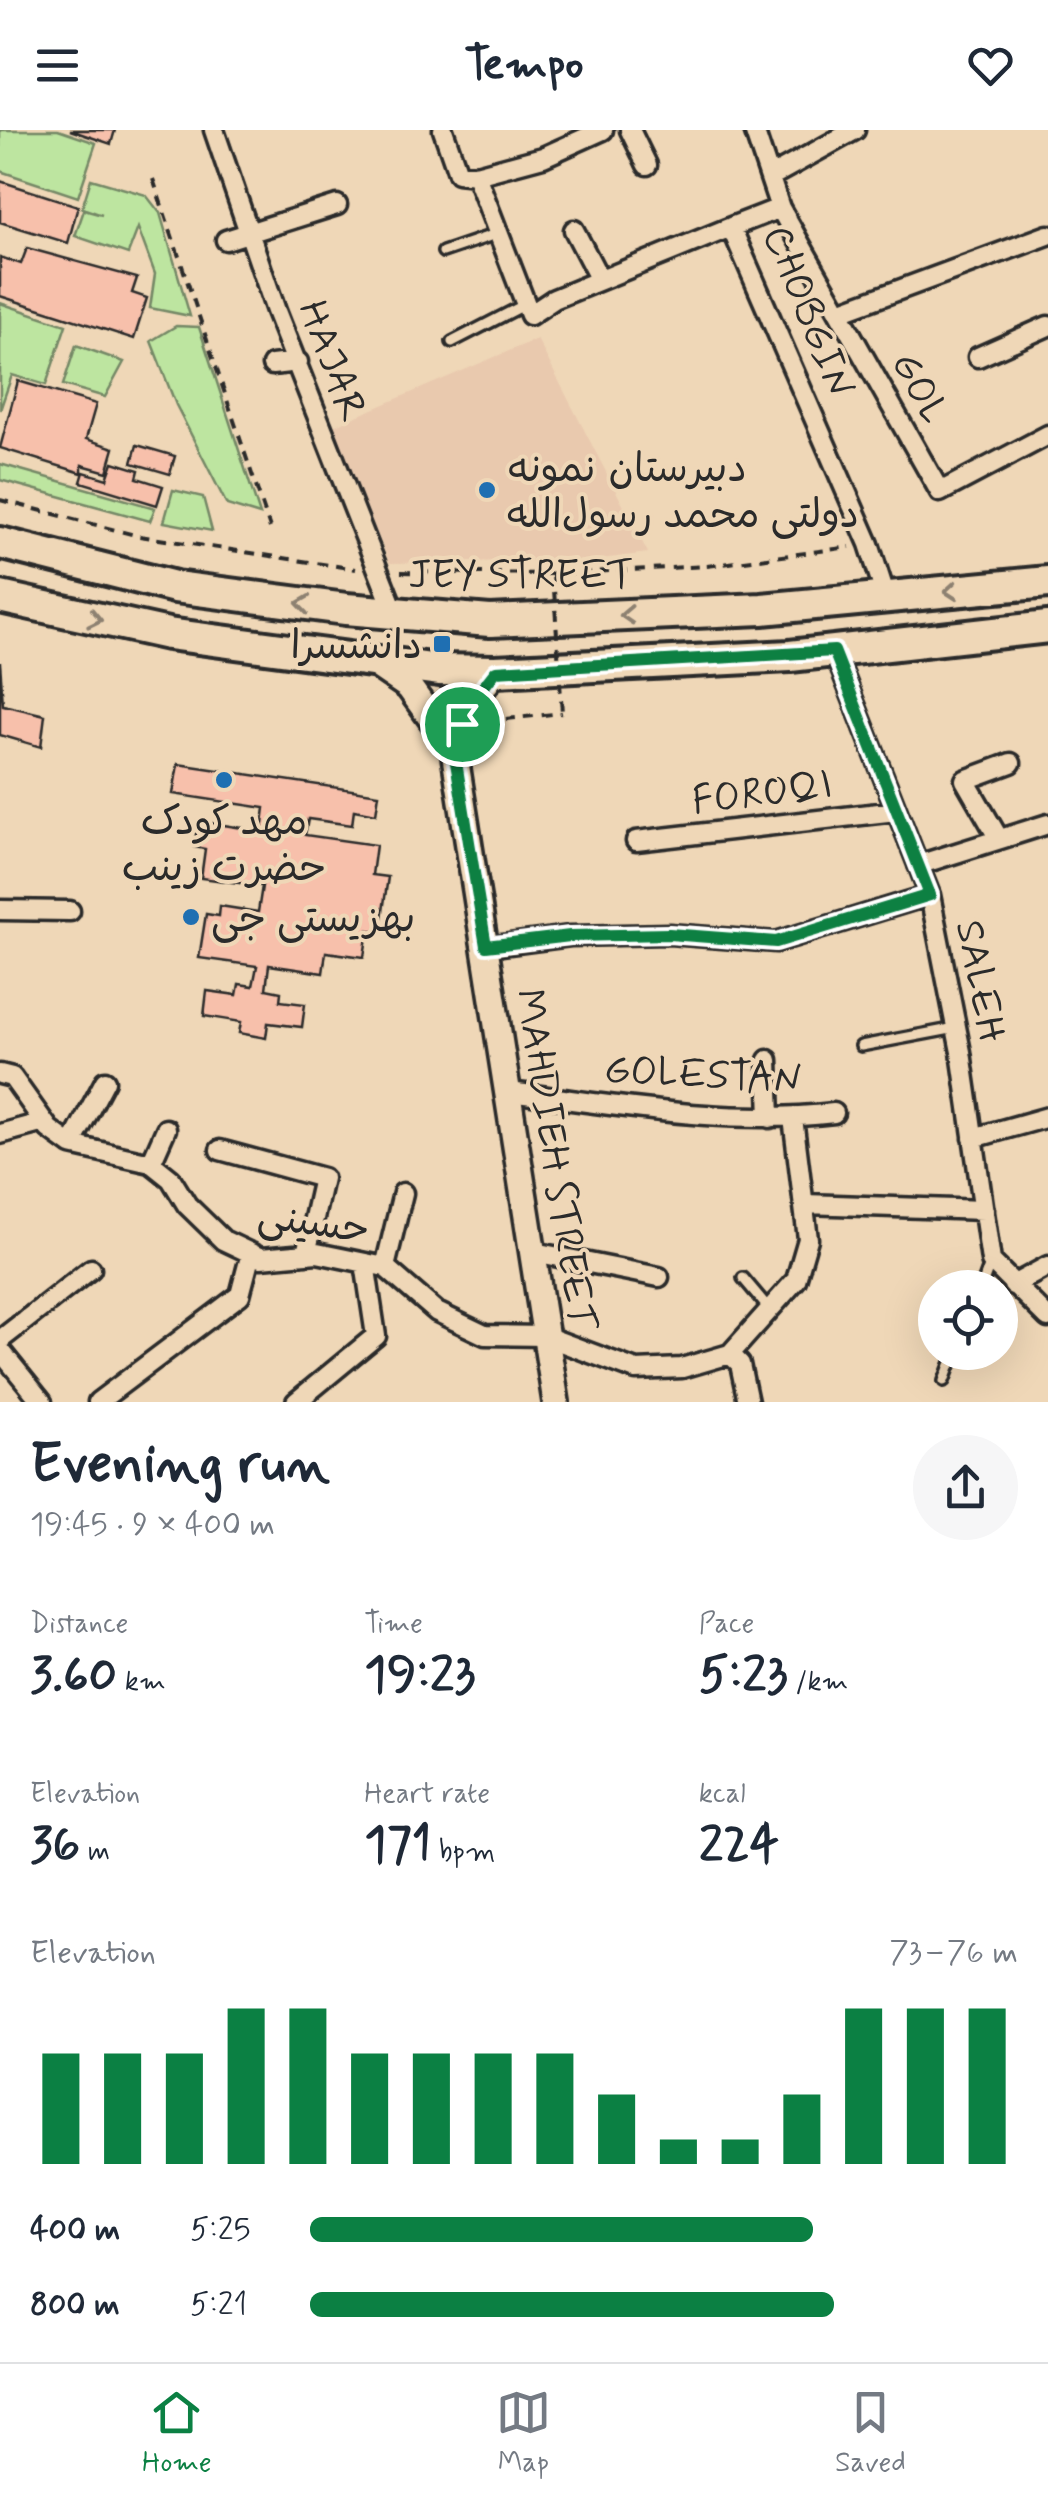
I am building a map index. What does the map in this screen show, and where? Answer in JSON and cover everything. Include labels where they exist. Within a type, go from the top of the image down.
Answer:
[{"type":"main road","name":"JEY STREET","points":[[0,544],[175,586],[395,614],[490,621],[762,608],[1048,582]]},
{"type":"main road","points":[[0,597],[168,634],[374,663],[496,671],[834,651],[1048,627]]},
{"type":"street","name":"HAJAR","points":[[214,130],[395,614]]},
{"type":"street","points":[[442,130],[458,173],[476,175],[543,157],[582,135],[603,130]]},
{"type":"street","points":[[630,130],[647,165]]},
{"type":"street","name":"CHOBGIN","points":[[754,130],[780,208],[732,227],[869,544],[886,597]]},
{"type":"street","points":[[770,178],[855,130]]},
{"type":"street","points":[[476,175],[530,315],[600,280],[732,227]]},
{"type":"street","points":[[226,240],[337,205]]},
{"type":"street","name":"GOL","points":[[780,208],[842,311],[940,492],[1048,435]]},
{"type":"street","points":[[574,230],[600,280]]},
{"type":"street","points":[[842,311],[1048,235]]},
{"type":"street","points":[[978,357],[1048,326]]},
{"type":"street","points":[[272,366],[298,362]]},
{"type":"street","name":"SALEH","points":[[834,651],[930,895],[956,1028],[991,1261]]},
{"type":"street","points":[[374,663],[409,687],[454,750]]},
{"type":"street","points":[[454,750],[467,708],[496,671]]},
{"type":"street","name":"MAHDIEH STREET","points":[[454,750],[556,1402]]},
{"type":"street","points":[[999,840],[965,780],[1011,763]]},
{"type":"street","name":"FOROQI","points":[[636,841],[896,811]]},
{"type":"street","points":[[918,865],[1048,824]]},
{"type":"street","points":[[486,946],[570,936],[649,934],[776,942],[930,895]]},
{"type":"street","points":[[0,910],[70,911]]},
{"type":"street","points":[[768,1060],[770,1118]]},
{"type":"street","points":[[0,1074],[12,1078],[44,1122],[71,1145],[150,1163],[166,1129]]},
{"type":"street","points":[[71,1145],[106,1081]]},
{"type":"street","name":"GOLESTAN","points":[[509,1092],[699,1116],[793,1118],[834,1113]]},
{"type":"street","points":[[974,1138],[1048,1117]]},
{"type":"street","points":[[748,1402],[740,1364],[730,1354],[796,1280],[808,1238],[793,1118]]},
{"type":"street","points":[[0,1134],[44,1122]]},
{"type":"street","points":[[220,1150],[322,1178],[306,1254]]},
{"type":"street","name":"حسینی","points":[[150,1163],[171,1178],[187,1205],[223,1240],[261,1258],[306,1254],[385,1267],[437,1312],[485,1335],[545,1336],[636,1370],[682,1368],[730,1354]]},
{"type":"street","points":[[385,1267],[403,1193]]},
{"type":"street","points":[[805,1204],[984,1210]]},
{"type":"street","points":[[534,1252],[658,1277]]},
{"type":"street","points":[[98,1402],[240,1294],[251,1253]]},
{"type":"street","points":[[991,1261],[999,1270]]},
{"type":"street","points":[[296,1402],[376,1336],[366,1263]]},
{"type":"street","points":[[1018,1282],[1048,1266]]},
{"type":"street","points":[[0,1340],[91,1269]]},
{"type":"street","points":[[1018,1290],[1048,1318]]},
{"type":"street","points":[[0,1350],[42,1402]]},
{"type":"lane","points":[[443,252],[499,233]]},
{"type":"lane","points":[[452,342],[524,305]]},
{"type":"lane","points":[[862,1046],[956,1028]]},
{"type":"lane","points":[[987,1270],[991,1261]]},
{"type":"lane","points":[[743,1278],[770,1310]]},
{"type":"lane","points":[[944,1381],[949,1370]]},
{"type":"path","points":[[153,178],[270,528]]},
{"type":"path","points":[[0,500],[140,536],[284,562],[379,572],[552,574],[707,566],[869,544]]},
{"type":"path","points":[[462,724],[562,713],[552,574]]},
{"type":"shaded area","name":"دبیرستان نمونه دولتی محمد رسول‌الله","points":[[537,339],[648,553],[593,560],[390,563],[331,427]]},
{"type":"green space","points":[[0,130],[58,130],[96,143],[78,197],[0,171]]},
{"type":"green space","points":[[91,179],[146,195],[160,213],[190,316],[150,308],[155,274],[138,228],[128,254],[75,236],[84,210],[102,215],[82,208]]},
{"type":"green space","points":[[0,303],[66,325],[46,385],[12,375],[0,410]]},
{"type":"green space","points":[[176,326],[199,327],[260,515],[227,505],[176,405],[151,341]]},
{"type":"green space","points":[[76,345],[124,362],[105,397],[63,385]]},
{"type":"green space","points":[[0,464],[155,508],[150,521],[0,480]]},
{"type":"green space","points":[[173,490],[203,497],[212,531],[164,522]]},
{"type":"building","points":[[70,130],[115,130],[111,144]]},
{"type":"building","points":[[0,181],[78,206],[68,243],[0,222]]},
{"type":"building","points":[[27,248],[137,278],[132,293],[147,298],[134,339],[0,296],[0,257],[21,264]]},
{"type":"building","points":[[18,381],[96,404],[86,439],[114,448],[107,472],[82,465],[82,473],[0,448]]},
{"type":"building","points":[[137,445],[175,456],[170,474],[132,463]]},
{"type":"building","points":[[113,462],[139,470],[137,478],[163,486],[157,505],[81,482],[84,472],[107,479]]},
{"type":"building","points":[[0,662],[3,705],[45,715],[41,747],[0,735]]},
{"type":"building","points":[[178,764],[379,794],[376,814],[354,810],[352,825],[308,819],[305,835],[376,845],[372,875],[388,877],[380,932],[368,930],[364,957],[326,952],[323,973],[269,965],[266,989],[281,992],[280,1001],[305,1004],[302,1027],[268,1023],[266,1038],[239,1033],[241,1022],[204,1016],[207,991],[237,995],[239,984],[253,986],[257,966],[199,958],[206,914],[219,916],[220,906],[258,912],[262,886],[201,878],[205,849],[194,847],[198,821],[262,831],[265,808],[173,794]]},
{"type":"place","name":"دبیرستان نمونه دولتی محمد رسول‌الله","points":[[487,490]]},
{"type":"place","name":"دانشسرا","points":[[442,644]]},
{"type":"place","name":"مهد کودک حضرت زینب","points":[[224,780]]},
{"type":"place","name":"بهزیستی جی","points":[[191,917]]},
{"type":"route","points":[[834,651],[930,895],[776,942],[669,934],[570,936],[486,946],[454,750],[462,724],[467,708],[496,671],[834,651]]}]
